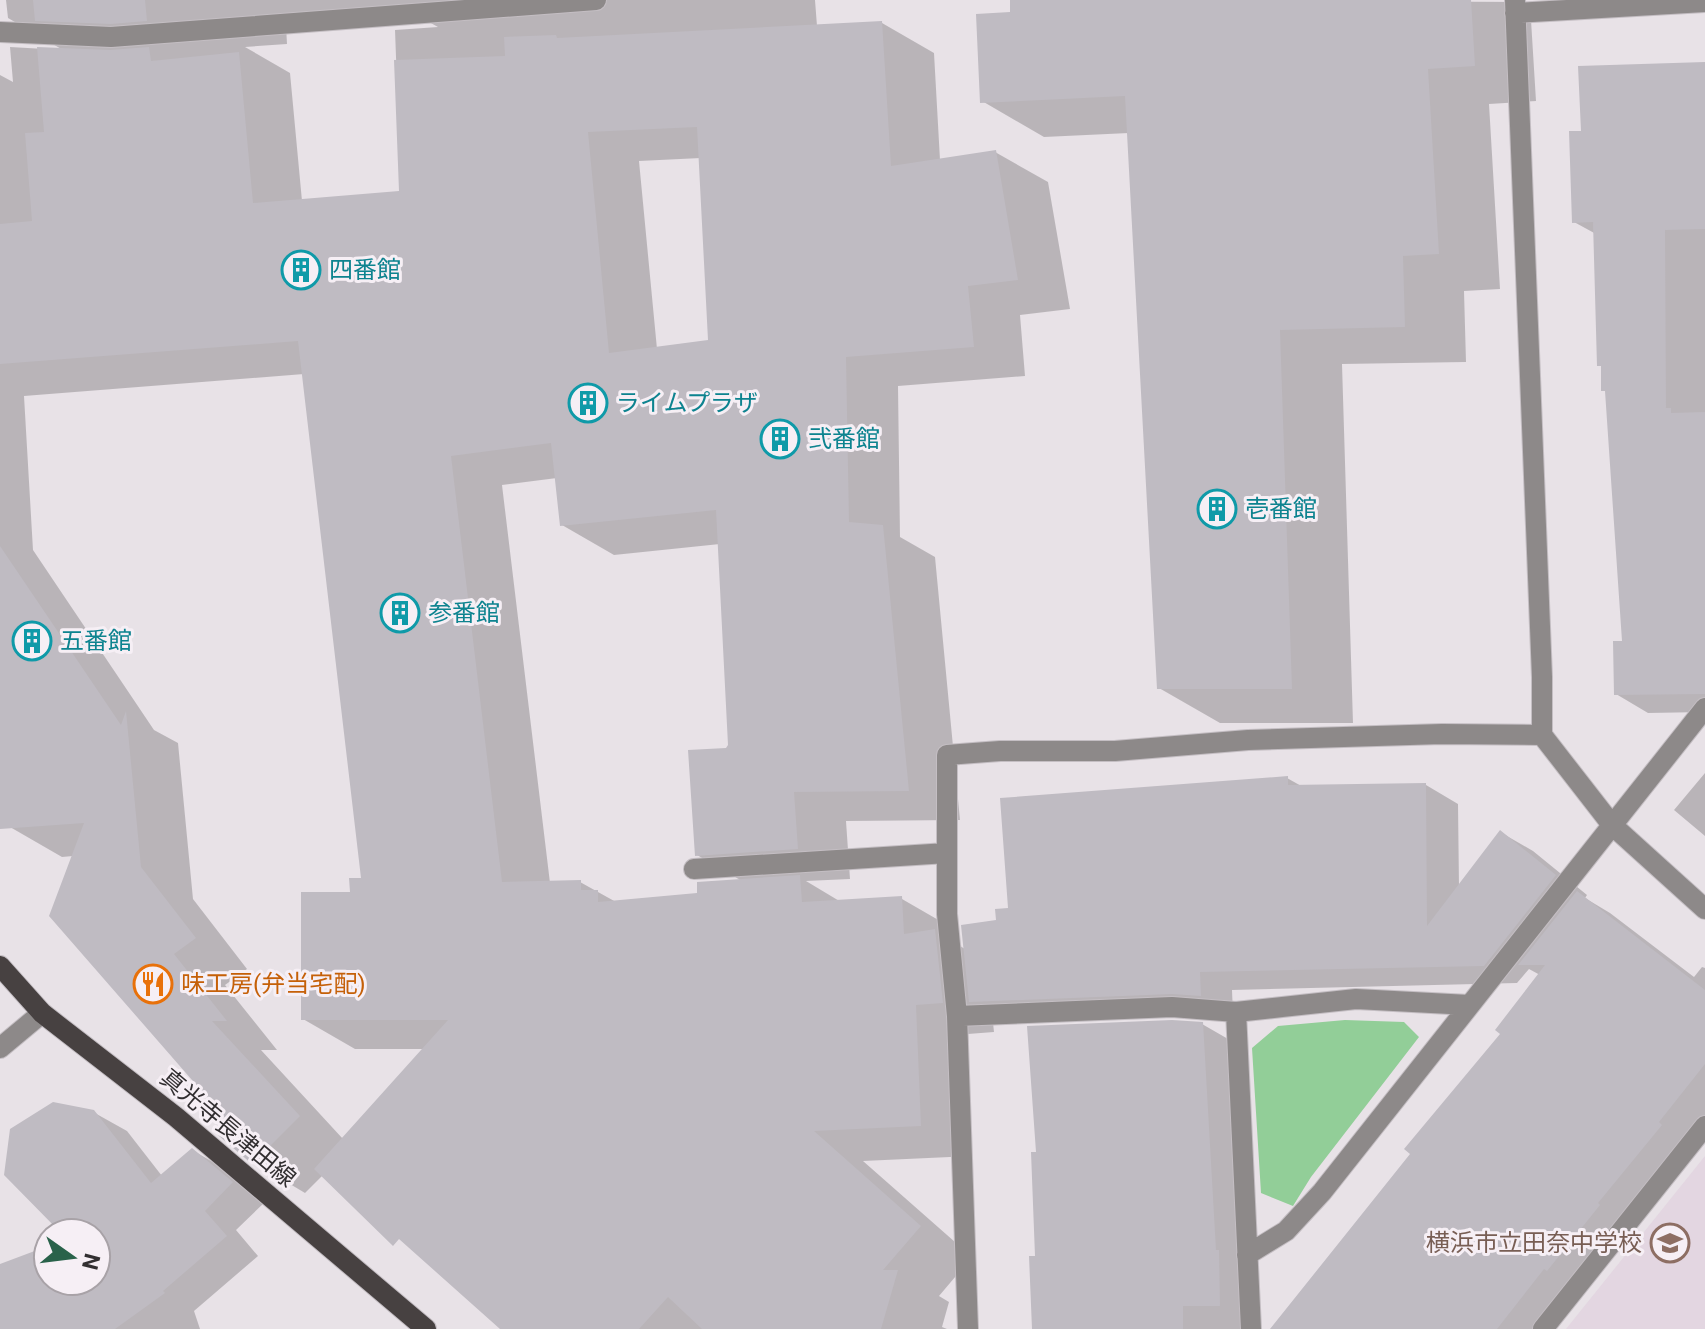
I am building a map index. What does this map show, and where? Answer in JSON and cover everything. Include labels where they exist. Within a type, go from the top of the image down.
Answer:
[{"type":"main road","name":"真光寺長津田線","points":[[0,966],[42,1013],[176,1117],[426,1329]]},
{"type":"street","points":[[0,32],[111,37],[596,0]]},
{"type":"street","points":[[1705,2],[1515,6],[1542,735],[1612,825],[1705,909]]},
{"type":"street","points":[[1247,1255],[1286,1231],[1322,1192],[1705,708]]},
{"type":"street","points":[[968,1329],[957,1016],[947,914],[947,755],[1000,751],[1115,751],[1248,740],[1442,734],[1542,735]]},
{"type":"street","points":[[694,869],[947,853]]},
{"type":"street","points":[[957,1016],[1172,1007],[1236,1012],[1356,999],[1469,1005]]},
{"type":"street","points":[[1236,1012],[1251,1329]]},
{"type":"street","points":[[0,1048],[42,1013]]},
{"type":"street","points":[[1543,1329],[1705,1126]]},
{"type":"shaded area","name":"横浜市立田奈中学校","points":[[1705,1156],[1705,1329],[1566,1329]]},
{"type":"green space","points":[[1345,1020],[1404,1022],[1419,1037],[1311,1177],[1293,1206],[1261,1193],[1252,1048],[1278,1026]]},
{"type":"building","points":[[33,0],[145,0],[147,21],[111,24],[35,21]]},
{"type":"building","name":"壱番館","points":[[1010,0],[1471,0],[1475,66],[1428,69],[1439,254],[1403,256],[1405,327],[1280,330],[1292,689],[1157,689],[1125,96],[980,103],[976,14],[1010,12]]},
{"type":"building","points":[[882,21],[891,166],[996,150],[1018,280],[968,286],[974,347],[846,357],[849,522],[883,525],[909,791],[794,792],[798,849],[695,856],[688,750],[726,748],[728,745],[716,510],[560,526],[551,443],[451,456],[502,882],[581,880],[581,890],[598,890],[598,902],[697,893],[697,882],[800,875],[802,902],[902,896],[904,934],[935,929],[943,1003],[916,1005],[921,1126],[814,1131],[921,1226],[883,1270],[898,1270],[881,1329],[702,1329],[668,1297],[639,1329],[500,1329],[399,1239],[393,1246],[314,1169],[448,1020],[301,1020],[301,892],[350,892],[349,878],[361,878],[298,341],[0,364],[0,224],[32,221],[25,133],[44,132],[37,47],[110,50],[149,47],[151,61],[239,52],[253,203],[399,191],[394,60],[505,56],[504,37],[556,35],[557,38]],"holes":[[[697,127],[708,340],[609,353],[588,132]]]},
{"type":"building","points":[[1705,62],[1705,229],[1665,230],[1666,408],[1671,408],[1671,413],[1705,412],[1705,694],[1614,695],[1613,641],[1622,641],[1605,391],[1601,391],[1601,366],[1597,366],[1593,222],[1572,223],[1569,131],[1581,131],[1578,66]]},
{"type":"building","points":[[0,546],[121,725],[126,711],[141,867],[196,938],[174,954],[227,1021],[212,1021],[300,1116],[252,1164],[212,1130],[226,1119],[49,916],[84,823],[0,829]]},
{"type":"building","points":[[1288,776],[1288,785],[1426,783],[1427,926],[1500,830],[1556,875],[1484,966],[1200,972],[1201,996],[1172,994],[969,1002],[961,925],[996,920],[995,909],[1008,908],[1000,798]]},
{"type":"building","points":[[1577,891],[1705,990],[1705,1064],[1659,1122],[1662,1125],[1598,1203],[1600,1205],[1497,1329],[1270,1329],[1410,1154],[1404,1149],[1500,1034],[1495,1030],[1545,965],[1518,965]]},
{"type":"building","points":[[1172,1020],[1203,1022],[1220,1306],[1183,1306],[1183,1329],[1032,1329],[1029,1256],[1035,1256],[1031,1152],[1036,1152],[1027,1026]]},
{"type":"building","points":[[53,1102],[94,1110],[151,1183],[192,1148],[233,1182],[205,1211],[227,1236],[163,1291],[165,1293],[115,1329],[0,1329],[0,1264],[32,1252],[32,1297],[112,1297],[112,1217],[45,1217],[4,1175],[10,1129]]},
{"type":"place","name":"四番館","points":[[301,270]]},
{"type":"place","name":"ライムプラザ","points":[[588,403]]},
{"type":"place","name":"弐番館","points":[[780,439]]},
{"type":"place","name":"壱番館","points":[[1217,509]]},
{"type":"place","name":"参番館","points":[[400,613]]},
{"type":"place","name":"五番館","points":[[32,641]]},
{"type":"place","name":"味工房(弁当宅配)","points":[[153,984]]},
{"type":"place","name":"横浜市立田奈中学校","points":[[1670,1243]]}]
